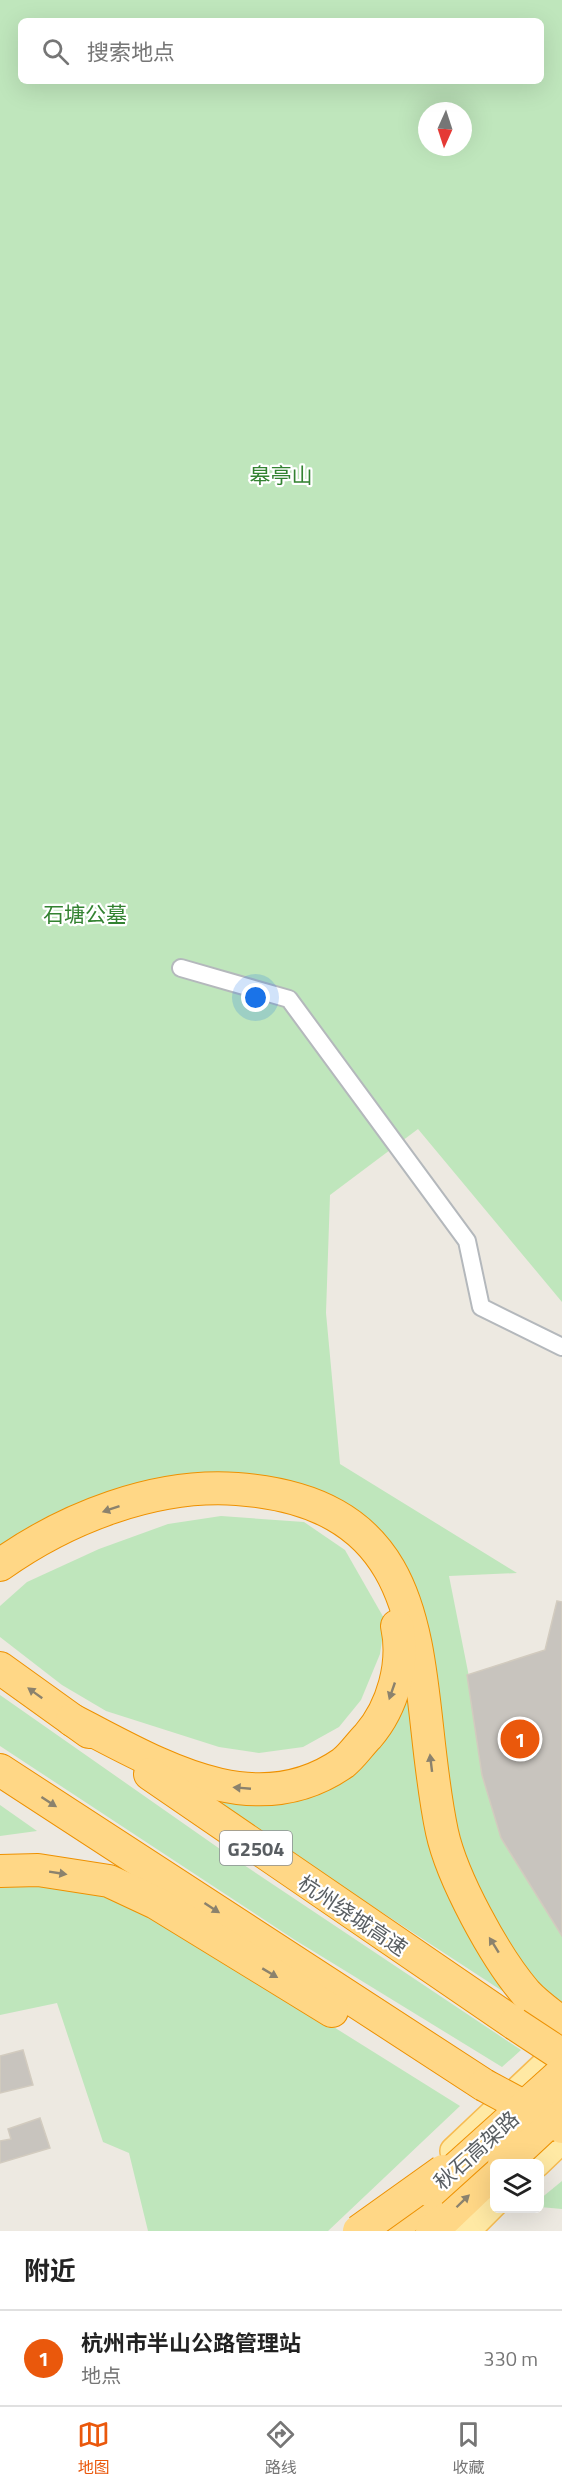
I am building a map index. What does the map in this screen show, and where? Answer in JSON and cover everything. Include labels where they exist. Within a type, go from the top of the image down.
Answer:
[{"type":"highway","points":[[0,1565],[16,1553],[93,1515],[143,1498],[188,1489],[224,1488],[271,1491],[313,1502],[350,1522],[376,1547],[395,1575],[408,1613],[417,1650],[442,1833],[456,1874],[475,1913],[526,1994],[562,2023]]},
{"type":"highway","points":[[0,1589],[50,1554],[110,1531],[170,1509],[232,1503],[280,1510],[328,1527],[355,1547],[382,1583],[392,1607],[401,1645],[394,1690],[375,1727],[344,1762],[299,1786],[248,1790],[209,1784],[168,1768],[72,1720]]},
{"type":"highway","name":"杭州绕城高速","points":[[0,1668],[72,1720],[562,2055]]},
{"type":"highway","points":[[0,1770],[484,2085]]},
{"type":"highway","points":[[0,1871],[38,1870],[109,1881],[156,1903],[365,2031],[484,2085],[562,2127]]},
{"type":"highway","name":"秋石高架路","points":[[498,2149],[562,2073]]},
{"type":"highway","name":"秋石高架路","points":[[393,2231],[430,2191],[562,2110]]},
{"type":"highway","points":[[359,2231],[498,2149]]},
{"type":"highway","name":"秋石高架路","points":[[432,2231],[490,2177]]},
{"type":"main road","points":[[372,2231],[562,2049]]},
{"type":"main road","points":[[540,2159],[562,2139]]},
{"type":"main road","points":[[466,2231],[490,2209]]},
{"type":"street","points":[[181,968],[289,999],[467,1241],[481,1307],[562,1347]]},
{"type":"green space","name":"皋亭山","points":[[0,0],[562,0],[562,1302],[418,1129],[330,1195],[326,1313],[340,1464],[517,1573],[449,1576],[501,1838],[562,1936],[562,2008],[537,1983],[507,1946],[467,1863],[443,1770],[426,1622],[404,1567],[376,1530],[334,1499],[281,1479],[199,1476],[0,1558]]},
{"type":"green space","points":[[221,1516],[304,1522],[345,1550],[385,1620],[380,1654],[361,1700],[339,1727],[303,1747],[259,1753],[219,1747],[106,1711],[62,1685],[0,1637],[0,1606],[27,1582],[99,1549],[168,1524]]},
{"type":"green space","points":[[413,1664],[417,1744],[516,2000],[198,1792],[312,1792]]},
{"type":"green space","points":[[0,1695],[220,1849],[521,2050],[502,2067],[295,1940],[0,1746]]},
{"type":"green space","points":[[0,1805],[37,1831],[0,1836]]},
{"type":"green space","points":[[0,1881],[129,1899],[460,2106],[328,2231],[148,2231],[129,2153],[103,2142],[57,2003],[0,2015]]},
{"type":"green space","points":[[562,2181],[562,2209],[544,2207],[544,2196]]},
{"type":"building","points":[[557,1601],[562,1602],[562,1936],[501,1838],[482,1775],[467,1675],[545,1650]]},
{"type":"building","points":[[23,2050],[33,2085],[0,2093],[0,2056]]},
{"type":"building","points":[[40,2118],[50,2148],[0,2163],[0,2141],[11,2139],[8,2129]]},
{"type":"place","name":"杭州市半山公路管理站","points":[[520,1739]]},
{"type":"park label","name":"石塘公墓","points":[[85,914]]}]
